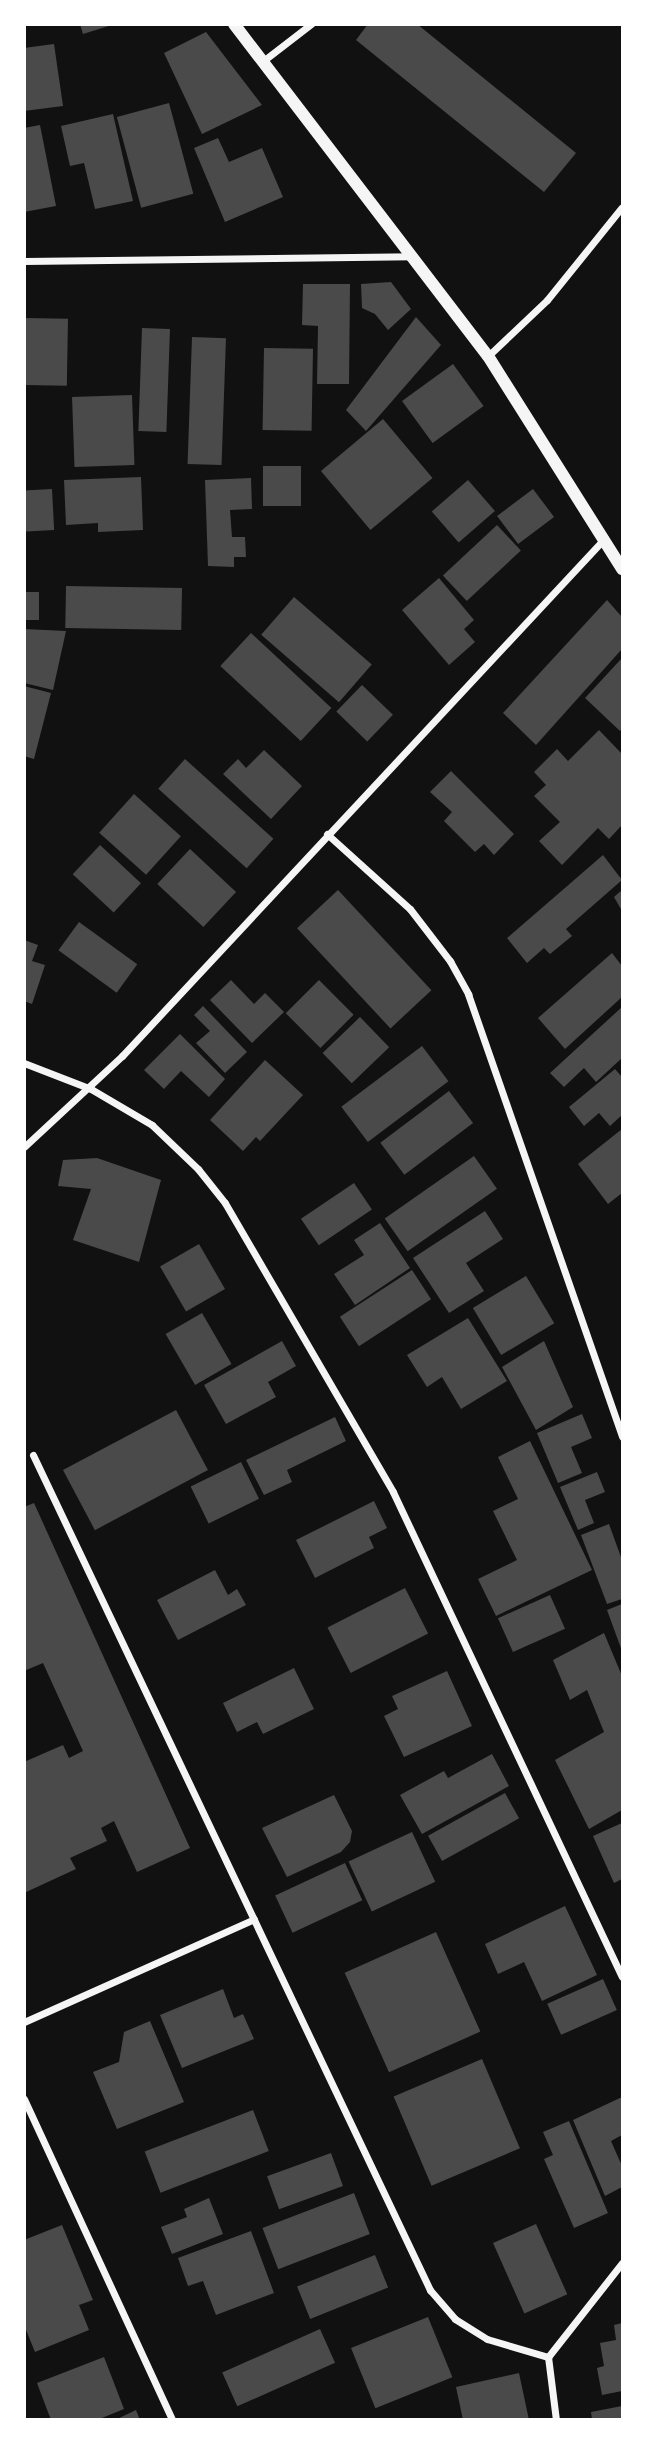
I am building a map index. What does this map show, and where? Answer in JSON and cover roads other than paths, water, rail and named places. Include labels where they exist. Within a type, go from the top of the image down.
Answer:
[{"type":"street","points":[[234,24],[488,356],[606,538],[622,569]]},
{"type":"street","points":[[263,61],[311,24]]},
{"type":"street","points":[[488,356],[547,300],[622,207]]},
{"type":"street","points":[[24,261],[413,256]]},
{"type":"street","points":[[24,1147],[91,1089],[606,538]]},
{"type":"street","points":[[327,834],[410,909],[444,953],[468,994],[622,1437]]},
{"type":"street","points":[[24,1063],[91,1089],[123,1106],[171,1141],[225,1203],[260,1257],[393,1492],[622,1977]]},
{"type":"street","points":[[33,1455],[430,2290],[455,2319],[488,2339],[548,2357]]},
{"type":"street","points":[[24,2022],[254,1919]]},
{"type":"street","points":[[24,2099],[173,2420]]},
{"type":"street","points":[[556,2420],[548,2357],[622,2263]]}]
